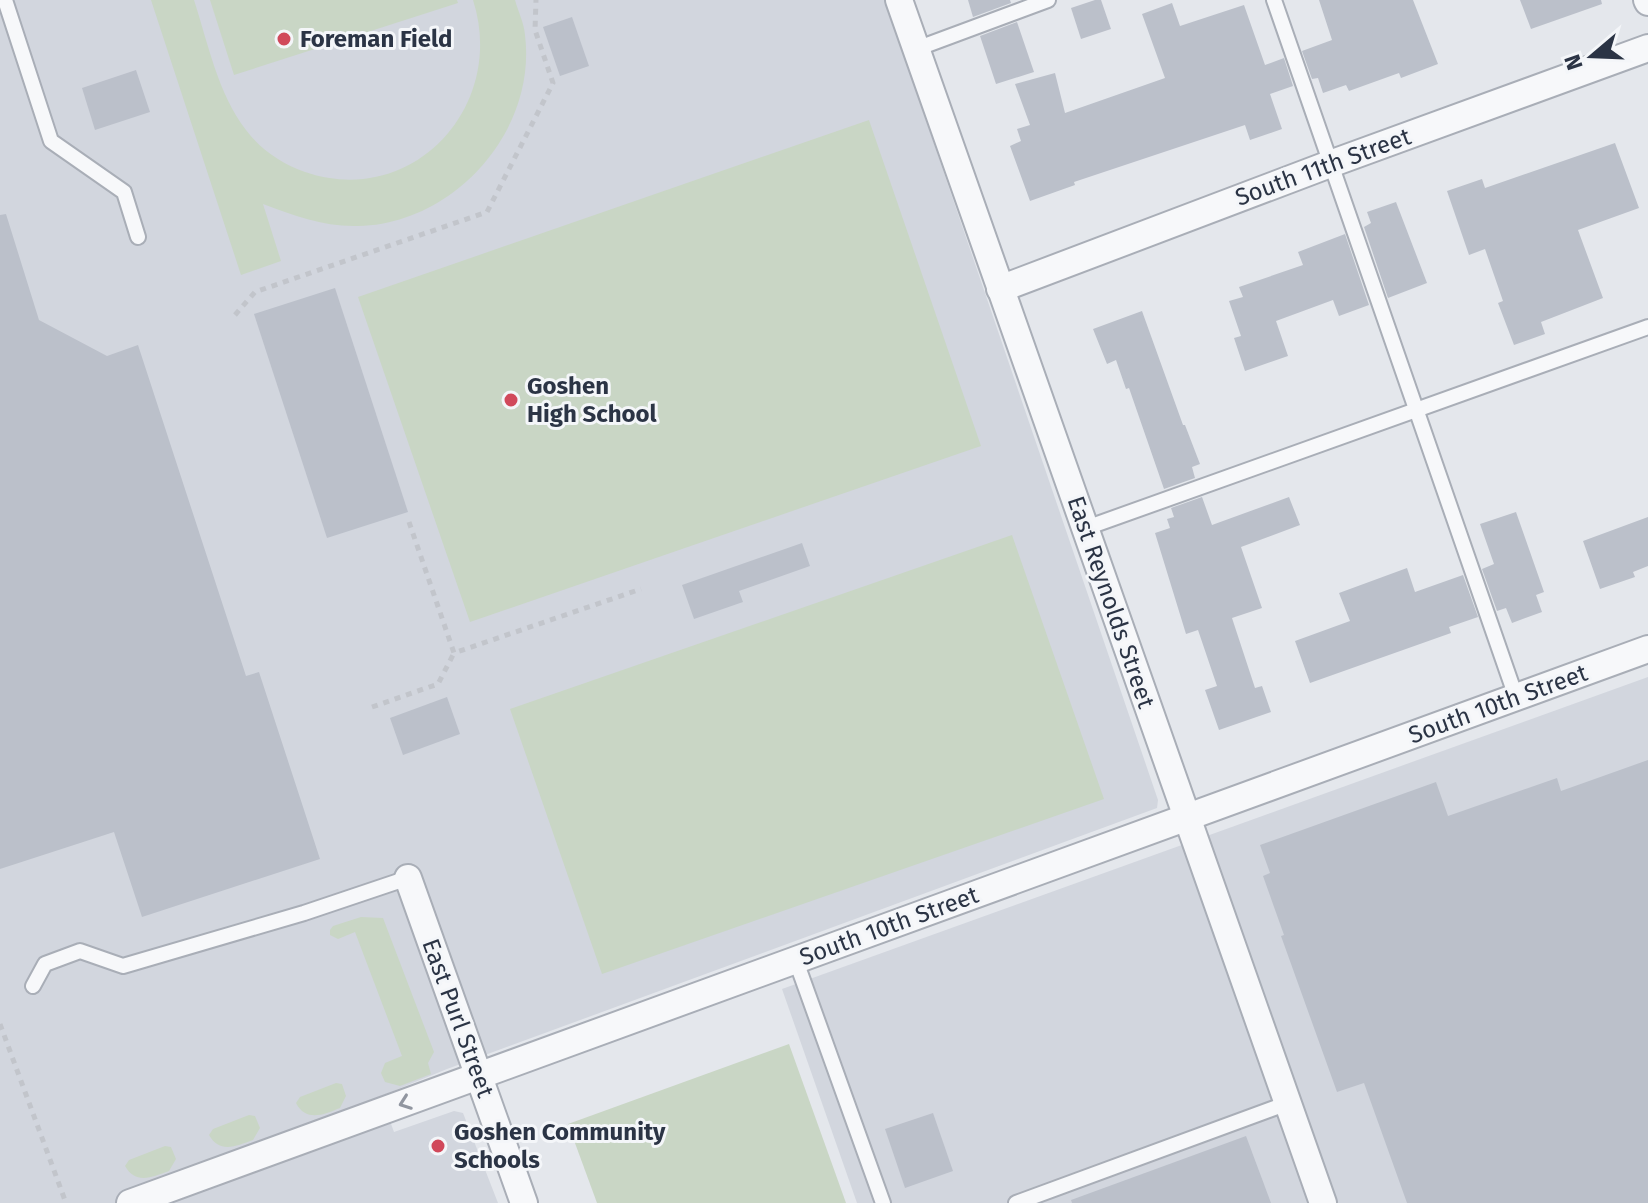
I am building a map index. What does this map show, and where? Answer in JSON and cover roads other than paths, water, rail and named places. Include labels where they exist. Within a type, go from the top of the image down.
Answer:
[{"type":"street","name":"East Reynolds Street","points":[[899,0],[1323,1203]]},
{"type":"street","name":"South 11th Street","points":[[1000,289],[1648,48]]},
{"type":"street","name":"South 10th Street","points":[[130,1203],[1648,649]]},
{"type":"street","name":"East Purl Street","points":[[408,878],[524,1203]]},
{"type":"lane","points":[[5,0],[51,141],[124,192],[138,237]]},
{"type":"lane","points":[[916,49],[1048,0]]},
{"type":"lane","points":[[1274,0],[1516,697]]},
{"type":"lane","points":[[1086,528],[1648,327]]},
{"type":"lane","points":[[33,986],[45,964],[80,951],[123,966],[304,913],[408,878]]},
{"type":"lane","points":[[796,961],[883,1203]]},
{"type":"lane","points":[[1016,1203],[1288,1103]]},
{"type":"place","name":"Foreman Field","points":[[284,39]]},
{"type":"place","name":"Goshen High School","points":[[511,400]]},
{"type":"place","name":"Goshen Community Schools","points":[[438,1146]]}]
